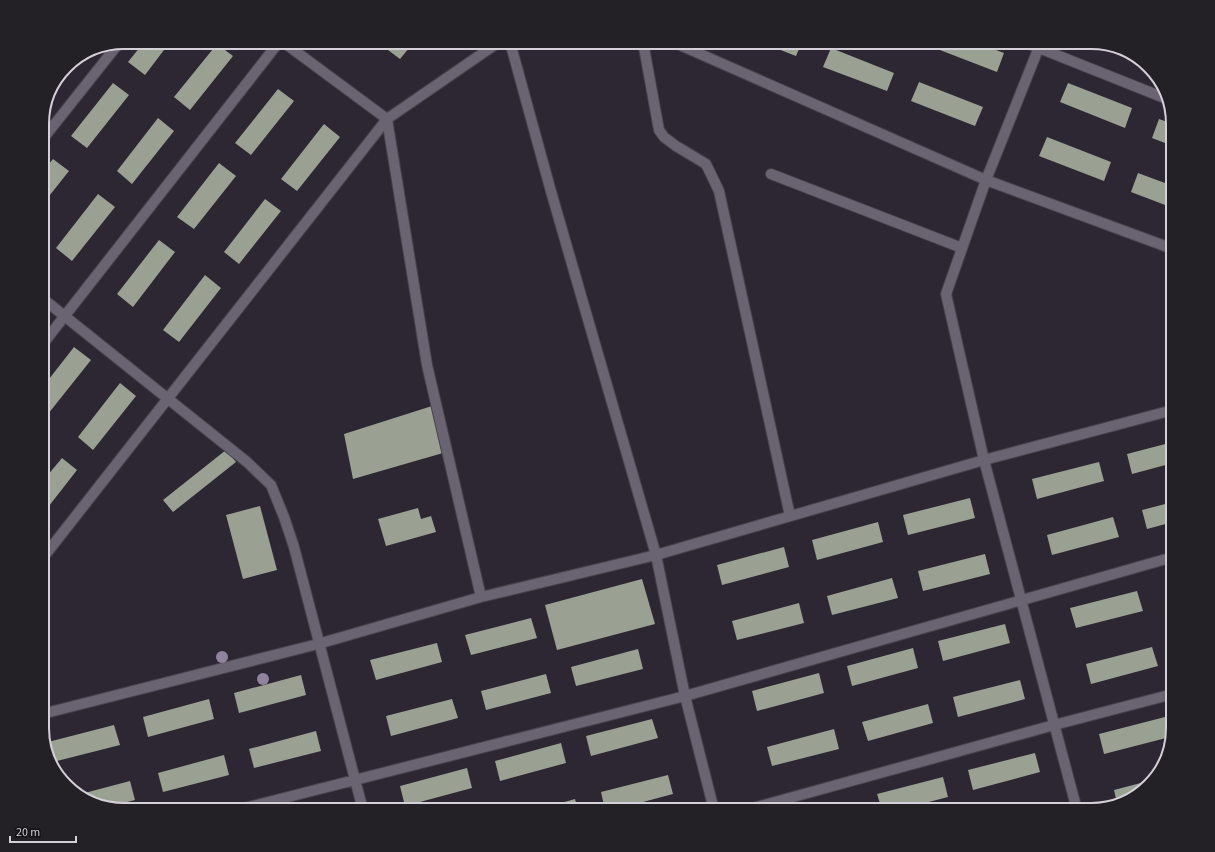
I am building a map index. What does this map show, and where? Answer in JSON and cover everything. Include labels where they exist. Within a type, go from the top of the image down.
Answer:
[{"type":"street","points":[[49,337],[274,49]]},
{"type":"street","points":[[292,49],[387,119],[427,365],[481,597]]},
{"type":"street","points":[[49,550],[387,119],[489,49]]},
{"type":"street","points":[[512,49],[550,188],[656,555],[685,696],[712,803]]},
{"type":"street","points":[[644,49],[659,130],[664,138],[706,164],[719,191],[790,516]]},
{"type":"street","points":[[689,49],[986,180],[1166,246]]},
{"type":"street","points":[[1038,49],[986,180],[946,294],[984,460],[1075,803]]},
{"type":"street","points":[[1049,49],[1160,96]]},
{"type":"street","points":[[49,131],[113,50]]},
{"type":"street","points":[[771,174],[962,248]]},
{"type":"street","points":[[49,304],[247,462],[271,485],[294,547],[318,644],[361,803]]},
{"type":"street","points":[[49,712],[318,644],[481,597],[656,555],[984,460],[1166,412]]},
{"type":"street","points":[[263,803],[685,696],[1021,599],[1166,559]]},
{"type":"street","points":[[771,803],[1054,724],[1166,696]]},
{"type":"building","points":[[138,49],[165,49],[145,75],[128,62]]},
{"type":"building","points":[[213,49],[224,49],[233,56],[190,110],[174,97]]},
{"type":"building","points":[[387,49],[408,49],[400,59]]},
{"type":"building","points":[[778,49],[799,49],[796,56]]},
{"type":"building","points":[[831,49],[834,49],[894,73],[887,91],[823,67]]},
{"type":"building","points":[[937,49],[993,49],[1004,53],[997,72]]},
{"type":"building","points":[[919,82],[983,107],[975,126],[911,101]]},
{"type":"building","points":[[113,83],[129,95],[87,148],[71,136]]},
{"type":"building","points":[[1068,83],[1132,108],[1125,128],[1060,102]]},
{"type":"building","points":[[278,89],[294,101],[251,155],[235,143]]},
{"type":"building","points":[[158,118],[174,131],[132,184],[117,171]]},
{"type":"building","points":[[1159,119],[1166,121],[1166,143],[1152,138]]},
{"type":"building","points":[[324,124],[340,137],[297,191],[281,179]]},
{"type":"building","points":[[1047,137],[1111,162],[1104,181],[1039,156]]},
{"type":"building","points":[[53,159],[69,171],[49,196],[49,164]]},
{"type":"building","points":[[219,163],[236,176],[194,229],[177,217]]},
{"type":"building","points":[[1138,173],[1166,183],[1166,205],[1131,192]]},
{"type":"building","points":[[98,194],[115,207],[72,261],[56,248]]},
{"type":"building","points":[[265,199],[281,211],[239,264],[224,252]]},
{"type":"building","points":[[159,240],[175,252],[133,307],[117,294]]},
{"type":"building","points":[[205,275],[221,288],[179,342],[163,330]]},
{"type":"building","points":[[74,347],[91,360],[49,413],[49,379]]},
{"type":"building","points":[[120,383],[136,396],[93,450],[78,437]]},
{"type":"building","points":[[432,406],[443,453],[353,479],[344,434]]},
{"type":"building","points":[[1166,444],[1166,465],[1132,474],[1127,454]]},
{"type":"building","points":[[226,450],[236,462],[173,512],[163,500]]},
{"type":"building","points":[[62,458],[77,470],[49,506],[49,474]]},
{"type":"building","points":[[1099,462],[1104,481],[1037,499],[1032,479]]},
{"type":"building","points":[[970,498],[975,518],[908,535],[903,515]]},
{"type":"building","points":[[1166,504],[1166,524],[1147,529],[1142,510]]},
{"type":"building","points":[[260,506],[277,570],[243,579],[226,515]]},
{"type":"building","points":[[418,508],[421,519],[431,516],[436,532],[386,546],[378,519]]},
{"type":"building","points":[[1113,517],[1119,537],[1052,555],[1047,535]]},
{"type":"building","points":[[878,522],[883,542],[817,560],[812,540]]},
{"type":"building","points":[[784,547],[789,567],[722,585],[717,565]]},
{"type":"building","points":[[985,554],[990,574],[923,591],[918,571]]},
{"type":"building","points":[[892,578],[898,598],[832,615],[827,596]]},
{"type":"building","points":[[642,579],[655,624],[557,650],[545,605]]},
{"type":"building","points":[[1137,591],[1143,611],[1076,628],[1070,608]]},
{"type":"building","points":[[799,603],[804,623],[737,640],[732,621]]},
{"type":"building","points":[[531,618],[537,638],[471,655],[465,635]]},
{"type":"building","points":[[1005,624],[1010,643],[943,661],[938,641]]},
{"type":"building","points":[[437,643],[442,662],[376,680],[370,660]]},
{"type":"building","points":[[1152,647],[1158,666],[1091,684],[1086,664]]},
{"type":"building","points":[[913,648],[918,668],[852,686],[847,666]]},
{"type":"building","points":[[638,649],[643,669],[576,686],[571,667]]},
{"type":"building","points":[[819,673],[824,693],[757,711],[752,691]]},
{"type":"building","points":[[546,674],[551,693],[486,710],[481,691]]},
{"type":"building","points":[[301,675],[306,695],[239,713],[234,693]]},
{"type":"building","points":[[1020,680],[1025,699],[958,717],[953,697]]},
{"type":"building","points":[[209,699],[214,719],[148,737],[143,717]]},
{"type":"building","points":[[452,699],[458,718],[391,736],[386,716]]},
{"type":"building","points":[[928,704],[933,723],[868,741],[862,722]]},
{"type":"building","points":[[1165,717],[1166,721],[1165,738],[1104,754],[1099,734]]},
{"type":"building","points":[[652,719],[658,738],[591,756],[586,736]]},
{"type":"building","points":[[114,725],[120,745],[57,761],[51,741]]},
{"type":"building","points":[[834,729],[839,749],[772,766],[767,747]]},
{"type":"building","points":[[316,731],[321,751],[254,768],[249,749]]},
{"type":"building","points":[[561,743],[566,763],[500,781],[495,761]]},
{"type":"building","points":[[1035,753],[1040,772],[973,790],[968,770]]},
{"type":"building","points":[[224,755],[229,775],[163,792],[158,773]]},
{"type":"building","points":[[467,768],[472,788],[416,803],[404,803],[400,786]]},
{"type":"building","points":[[668,775],[673,794],[639,803],[603,803],[601,792]]},
{"type":"building","points":[[943,777],[948,797],[925,803],[880,803],[877,794]]},
{"type":"building","points":[[130,781],[135,800],[124,803],[115,802],[100,799],[87,792]]},
{"type":"building","points":[[1141,783],[1128,793],[1116,798],[1114,790]]},
{"type":"building","points":[[575,799],[576,803],[561,803]]}]
